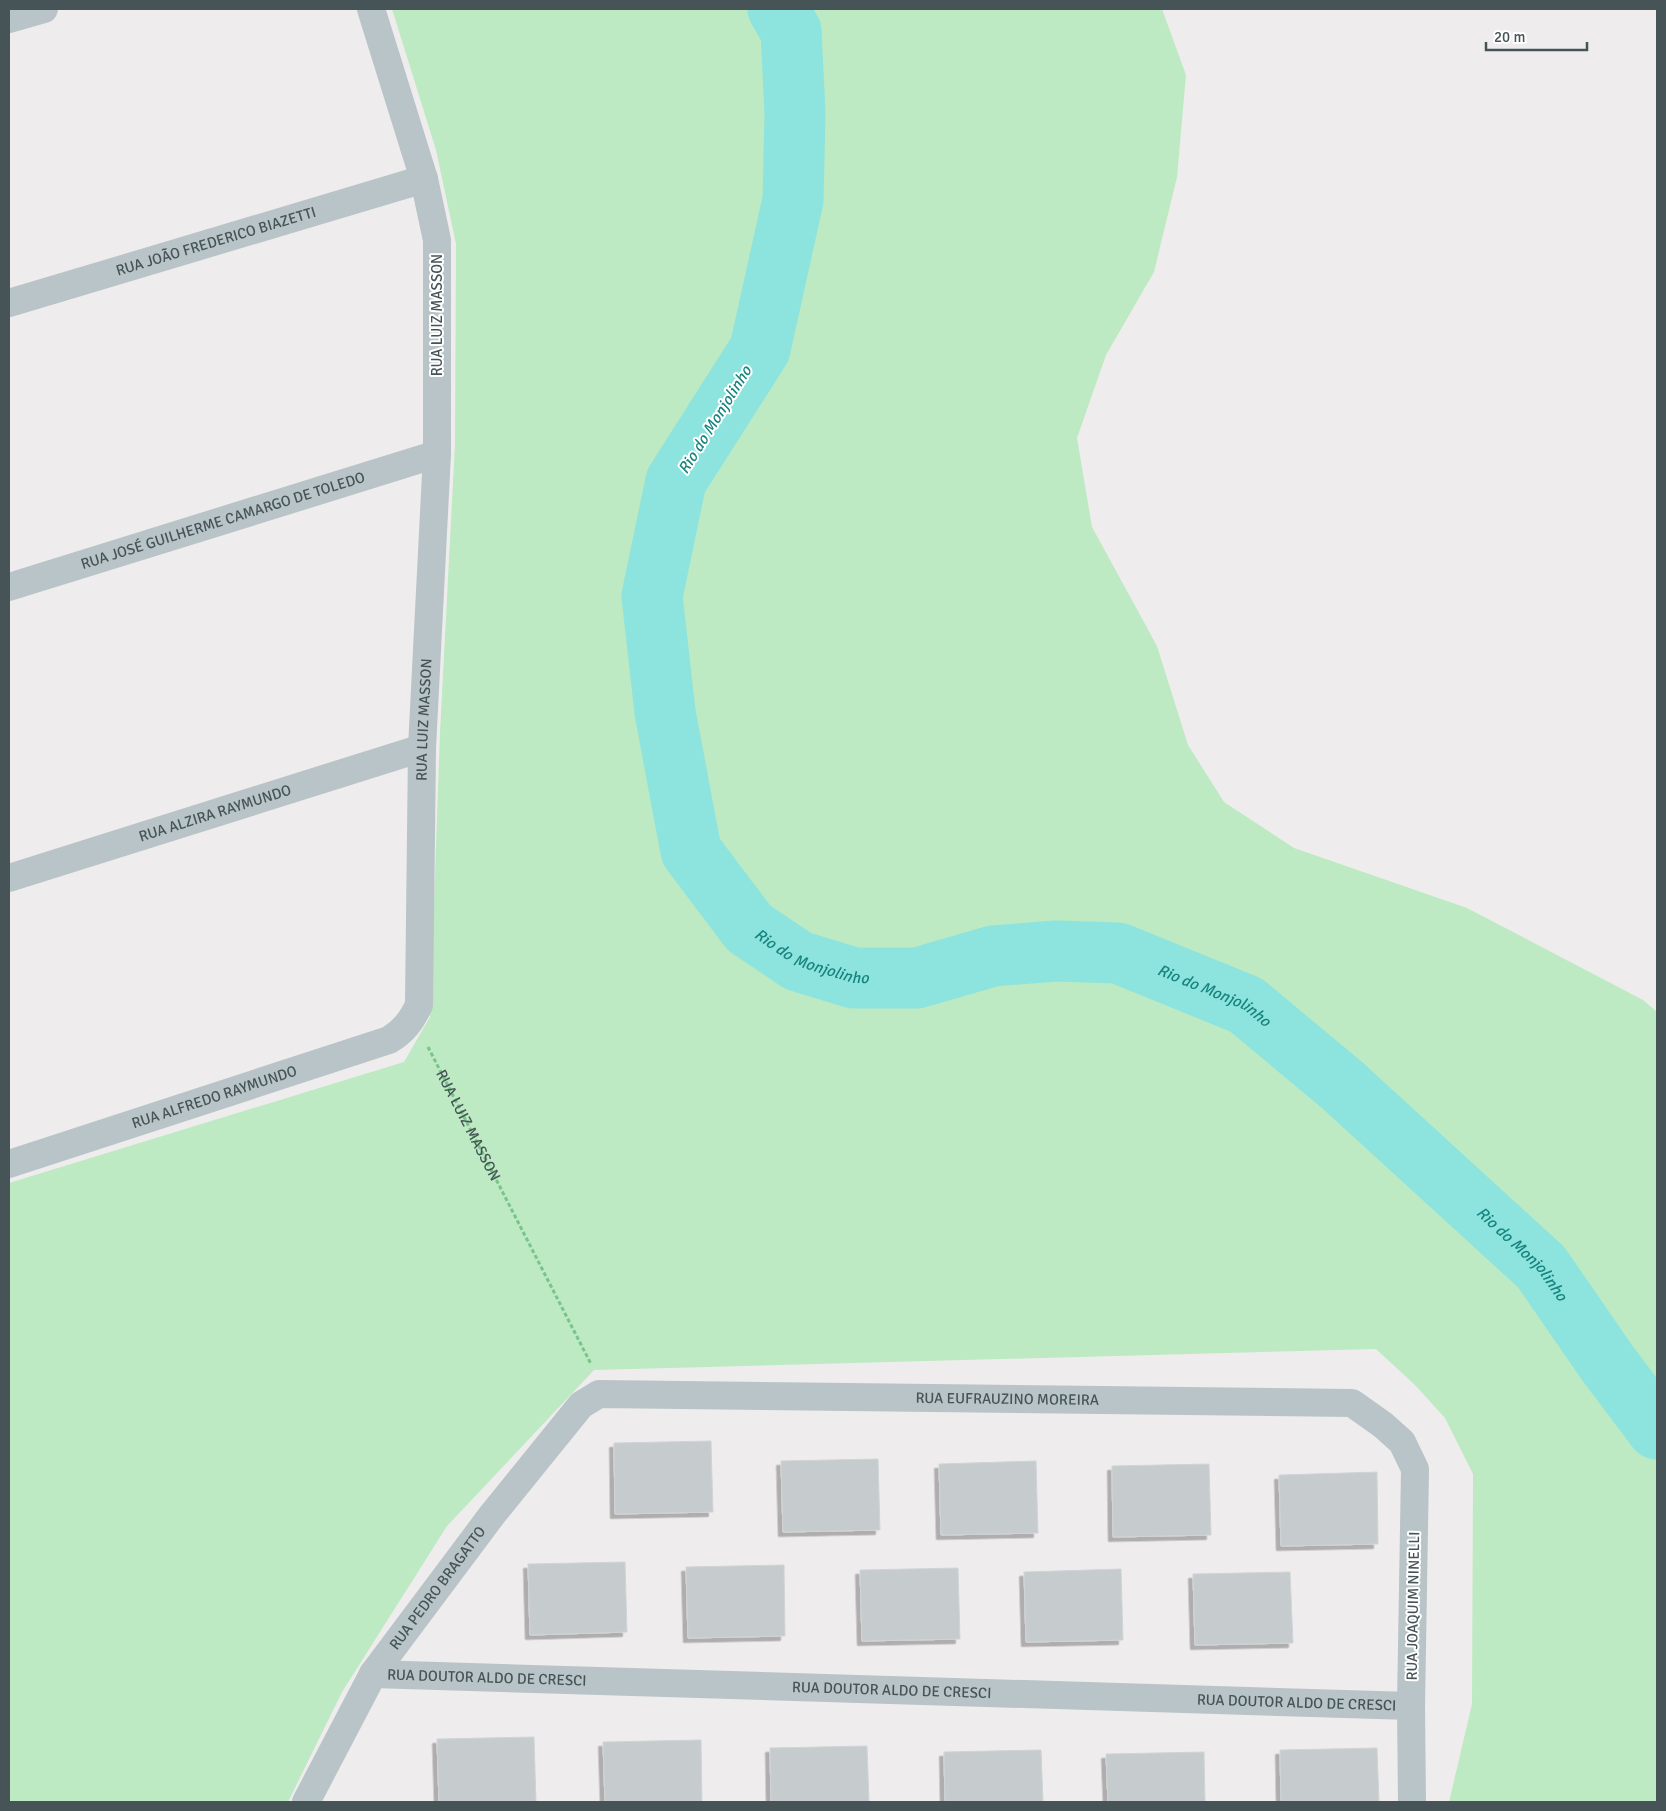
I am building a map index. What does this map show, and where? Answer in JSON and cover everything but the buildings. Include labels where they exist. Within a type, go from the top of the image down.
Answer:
[{"type":"street","points":[[9,19],[44,9]]},
{"type":"street","name":"RUA LUIZ MASSON","points":[[371,9],[424,179],[437,240],[437,454],[422,748],[419,1005],[413,1018]]},
{"type":"street","name":"RUA JOÃO FREDERICO BIAZETTI","points":[[9,303],[424,179]]},
{"type":"street","name":"RUA JOSÉ GUILHERME CAMARGO DE TOLEDO","points":[[9,587],[437,454]]},
{"type":"street","name":"RUA ALZIRA RAYMUNDO","points":[[9,878],[422,748]]},
{"type":"street","name":"RUA ALFREDO RAYMUNDO","points":[[9,1164],[389,1040],[406,1027],[413,1018]]},
{"type":"street","name":"RUA EUFRAUZINO MOREIRA","points":[[599,1394],[1352,1403],[1383,1425],[1402,1442]]},
{"type":"street","name":"RUA PEDRO BRAGATTO","points":[[306,1802],[373,1674],[492,1514],[581,1405],[599,1394]]},
{"type":"street","name":"RUA JOAQUIM NINELLI","points":[[1402,1442],[1415,1469],[1411,1706],[1412,1802]]},
{"type":"street","name":"RUA DOUTOR ALDO DE CRESCI","points":[[373,1674],[1411,1706]]},
{"type":"path","name":"RUA LUIZ MASSON","points":[[413,1018],[594,1370],[599,1394]]},
{"type":"green space","points":[[392,9],[1162,9],[1186,75],[1177,177],[1154,272],[1106,355],[1077,438],[1092,527],[1157,646],[1188,745],[1224,802],[1294,848],[1467,908],[1643,1000],[1657,1012],[1657,1802],[1449,1802],[1472,1704],[1473,1474],[1445,1418],[1415,1385],[1376,1349],[594,1370],[447,1526],[342,1692],[288,1802],[9,1802],[9,1183],[404,1062],[430,1017],[440,733],[455,444],[456,244],[436,150]]},
{"type":"waterway","name":"Rio do Monjolinho","points":[[778,9],[791,31],[795,114],[793,200],[760,349],[676,481],[652,596],[665,712],[691,851],[749,928],[798,961],[854,978],[917,978],[993,956],[1056,951],[1118,953],[1246,1005],[1342,1085],[1541,1267],[1608,1364],[1657,1429]]}]
